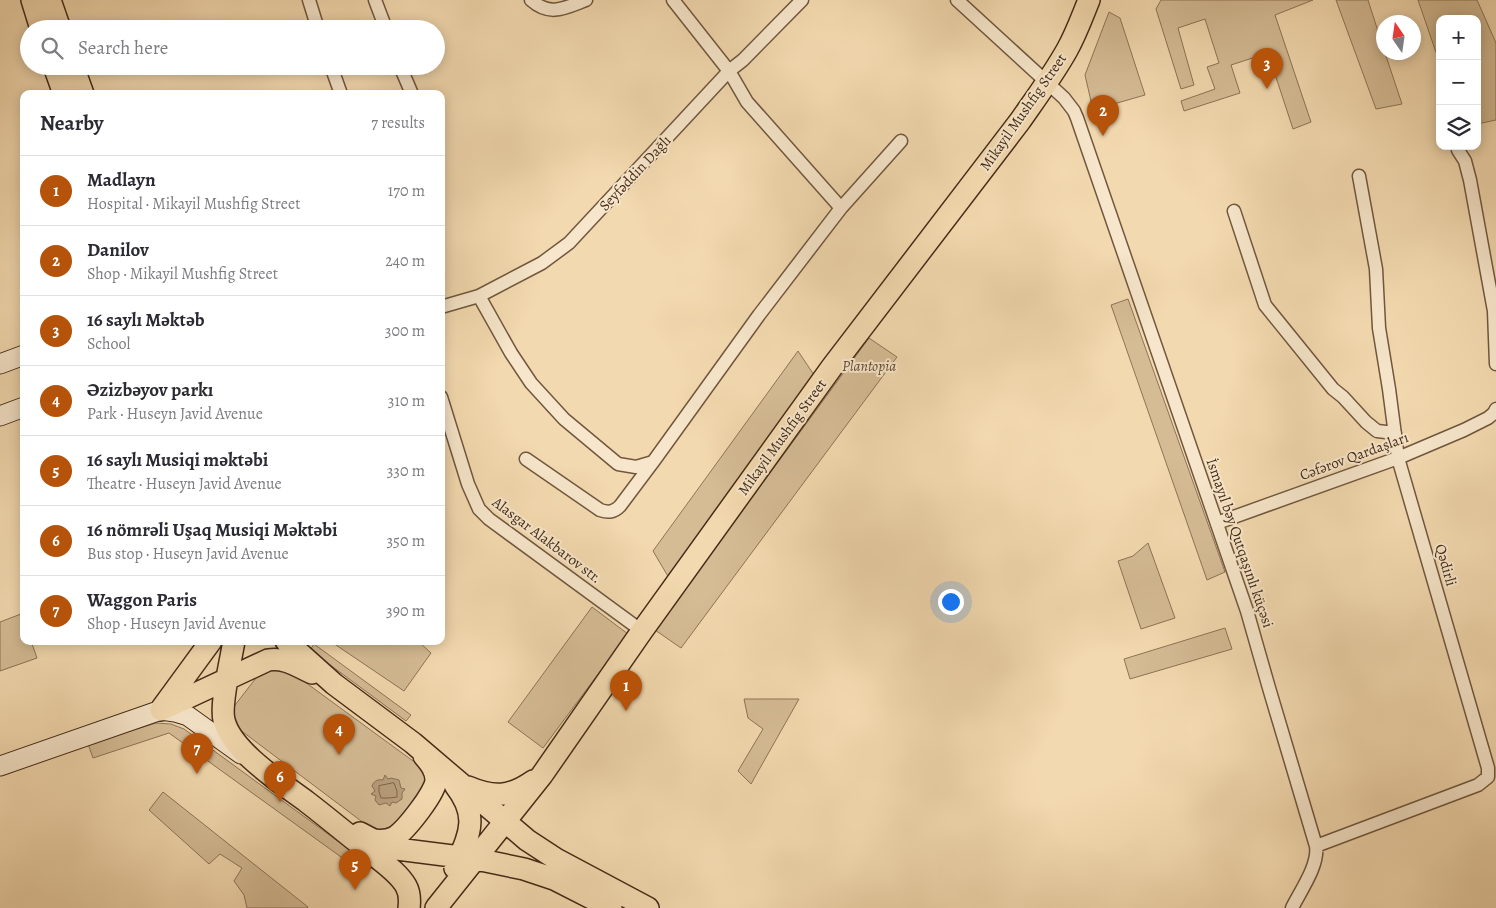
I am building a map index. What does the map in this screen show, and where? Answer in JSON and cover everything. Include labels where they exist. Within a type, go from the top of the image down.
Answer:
[{"type":"main road","points":[[32,0],[39,20]]},
{"type":"main road","points":[[50,0],[57,20]]},
{"type":"main road","name":"Mikayil Mushfig Street","points":[[542,775],[642,631],[832,367],[1047,83],[1068,48],[1089,0]]},
{"type":"main road","points":[[57,75],[63,90]]},
{"type":"main road","points":[[76,75],[81,90]]},
{"type":"main road","points":[[161,710],[207,645]]},
{"type":"main road","points":[[233,645],[223,711],[223,718],[228,730],[247,754],[266,772],[307,802],[401,880],[409,892],[409,908]]},
{"type":"main road","points":[[290,645],[334,684],[413,743],[527,840],[541,850],[648,908]]},
{"type":"main road","points":[[161,710],[228,677],[274,659],[285,660],[334,684]]},
{"type":"main road","points":[[228,730],[226,715],[228,704],[263,662]]},
{"type":"main road","points":[[372,840],[389,840],[398,834],[434,788],[436,774],[413,743]]},
{"type":"main road","points":[[436,762],[459,790],[469,810],[471,818],[468,858]]},
{"type":"main road","points":[[462,784],[481,792],[499,795],[525,787],[542,775]]},
{"type":"main road","points":[[435,908],[468,858],[505,822],[542,775]]},
{"type":"main road","points":[[541,850],[530,835],[528,819],[531,799],[542,775]]},
{"type":"main road","points":[[307,802],[372,840],[397,849],[510,865],[554,879],[612,908]]},
{"type":"street","points":[[309,0],[315,20]]},
{"type":"street","points":[[375,0],[383,20]]},
{"type":"street","points":[[531,0],[542,9],[559,10],[586,0]]},
{"type":"street","points":[[674,0],[729,71],[747,102],[840,208]]},
{"type":"street","name":"Seyfəddin Dağlı","points":[[445,306],[479,296],[542,264],[569,243],[729,71],[743,60],[802,0]]},
{"type":"street","name":"İsmayıl bəy Qutqaşınlı küçəsi","points":[[957,0],[1069,104],[1077,118],[1247,611],[1316,846]]},
{"type":"street","points":[[334,75],[339,90]]},
{"type":"street","points":[[404,75],[410,90]]},
{"type":"street","points":[[526,459],[600,510],[609,512],[616,510],[840,208],[901,141]]},
{"type":"street","points":[[1458,150],[1465,161],[1470,180],[1494,311],[1496,364]]},
{"type":"street","name":"Qədirli","points":[[1316,846],[1478,785],[1488,777],[1488,768],[1398,458],[1389,389],[1378,328],[1376,269],[1359,176]]},
{"type":"street","points":[[1234,211],[1265,306],[1333,389],[1377,431],[1395,433]]},
{"type":"street","points":[[479,296],[511,353],[531,383],[564,419],[618,464],[636,467],[653,462]]},
{"type":"street","points":[[0,364],[20,357]]},
{"type":"street","points":[[0,416],[20,408]]},
{"type":"street","name":"Cəfərov Qardaşları","points":[[1217,523],[1398,458],[1480,422],[1494,413],[1496,409]]},
{"type":"street","name":"Alasgar Alakbarov str.","points":[[445,410],[468,484],[479,509],[489,519],[642,631]]},
{"type":"street","points":[[0,766],[161,710],[175,712],[193,719],[266,772]]},
{"type":"street","points":[[1292,908],[1315,863],[1317,855],[1316,846]]},
{"type":"green space","points":[[1161,0],[1313,0],[1275,15],[1311,122],[1293,129],[1268,53],[1231,65],[1240,93],[1184,111],[1181,101],[1215,89],[1207,67],[1219,63],[1205,19],[1178,28],[1194,85],[1181,89],[1156,9]]},
{"type":"green space","points":[[1336,0],[1368,0],[1376,25],[1376,60],[1387,60],[1402,104],[1376,109]]},
{"type":"green space","points":[[1418,0],[1477,0],[1496,43],[1496,120],[1481,123],[1481,15],[1436,15],[1436,52]]},
{"type":"green space","points":[[1109,12],[1120,18],[1145,95],[1093,110],[1085,75]]},
{"type":"green space","points":[[1128,299],[1225,572],[1207,580],[1111,305]]},
{"type":"green space","name":"Plantopia","points":[[869,338],[897,357],[681,648],[655,630]]},
{"type":"green space","points":[[798,351],[816,378],[669,578],[653,551]]},
{"type":"green space","points":[[1148,543],[1175,618],[1141,629],[1118,561],[1133,556]]},
{"type":"green space","points":[[592,607],[628,634],[543,748],[508,722]]},
{"type":"green space","points":[[20,614],[20,645],[32,645],[37,658],[0,671],[0,622]]},
{"type":"green space","points":[[1225,628],[1232,649],[1130,679],[1124,659]]},
{"type":"green space","points":[[315,645],[411,715],[406,721],[310,650]]},
{"type":"green space","points":[[336,645],[422,645],[431,653],[404,691]]},
{"type":"green space","points":[[283,666],[424,769],[429,778],[394,831],[373,830],[235,726],[232,709],[263,669]]},
{"type":"green space","points":[[744,699],[799,699],[751,784],[738,771],[763,729],[748,718]]},
{"type":"green space","points":[[156,723],[171,724],[184,729],[372,866],[366,875],[169,733],[93,758],[88,744]]},
{"type":"green space","points":[[163,792],[308,907],[247,908],[244,895],[234,881],[242,868],[220,854],[209,864],[149,810]]},
{"type":"water","points":[[385,775],[388,779],[399,780],[401,788],[405,789],[402,793],[402,799],[396,803],[392,802],[390,806],[386,803],[379,805],[375,800],[376,796],[371,794],[375,791],[372,786],[374,783],[377,780],[383,780]]},
{"type":"place","name":"16 saylı Məktəb","points":[[1267,89]]},
{"type":"place","name":"Danilov","points":[[1103,136]]},
{"type":"place","name":"Madlayn","points":[[626,711]]},
{"type":"place","name":"Əzizbəyov parkı","points":[[339,755]]},
{"type":"place","name":"Waggon Paris","points":[[197,774]]},
{"type":"place","name":"16 nömrəli Uşaq Musiqi Məktəbi","points":[[280,802]]},
{"type":"place","name":"16 saylı Musiqi məktəbi","points":[[355,890]]}]
